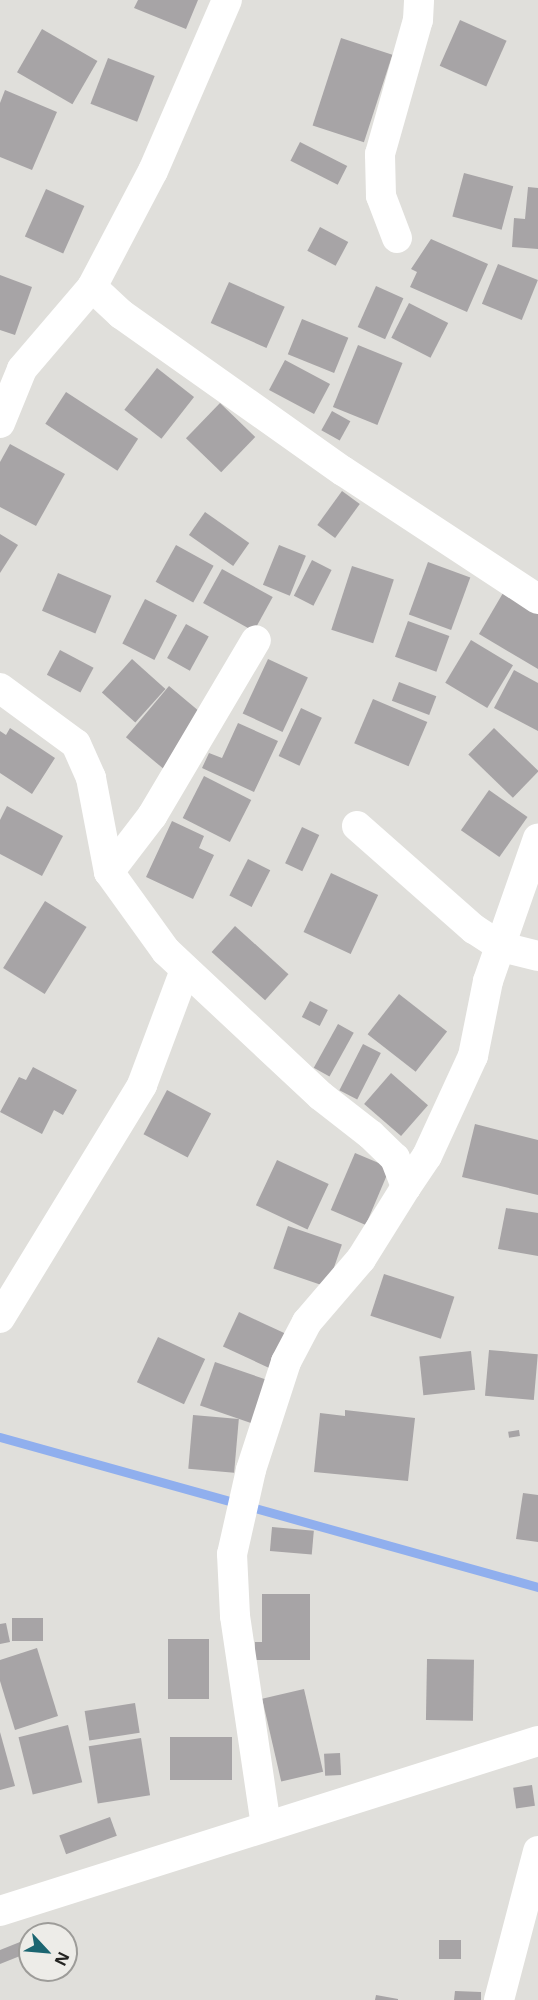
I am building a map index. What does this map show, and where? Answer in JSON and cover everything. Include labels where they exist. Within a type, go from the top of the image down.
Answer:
[{"type":"street","points":[[0,423],[22,369],[92,287],[153,171],[227,0]]},
{"type":"street","points":[[397,238],[381,196],[380,154],[418,20],[418,0]]},
{"type":"street","points":[[92,287],[121,314],[343,471],[538,599]]},
{"type":"street","points":[[109,872],[152,816],[256,640]]},
{"type":"street","points":[[0,688],[76,744],[91,778],[109,872],[185,970],[395,1158],[406,1187]]},
{"type":"street","points":[[357,826],[439,902],[501,947],[538,956]]},
{"type":"street","points":[[266,1826],[235,1616],[232,1554],[251,1470],[286,1362],[307,1322],[361,1259],[427,1156],[473,1056],[488,981],[538,838]]},
{"type":"street","points":[[0,1318],[142,1085],[185,970]]},
{"type":"street","points":[[0,1911],[538,1741]]},
{"type":"street","points":[[499,2000],[538,1851]]},
{"type":"building","points":[[138,0],[198,0],[186,29],[134,8]]},
{"type":"building","points":[[460,20],[507,41],[486,86],[440,66]]},
{"type":"building","points":[[42,29],[97,61],[72,104],[17,72]]},
{"type":"building","points":[[341,38],[392,55],[364,142],[313,125]]},
{"type":"building","points":[[108,58],[155,76],[137,122],[90,104]]},
{"type":"building","points":[[5,90],[57,112],[32,170],[0,157],[0,103]]},
{"type":"building","points":[[300,142],[347,166],[338,185],[290,161]]},
{"type":"building","points":[[464,173],[513,186],[502,230],[452,216]]},
{"type":"building","points":[[528,187],[538,188],[538,249],[512,247],[514,218],[525,219]]},
{"type":"building","points":[[46,189],[84,206],[63,254],[25,237]]},
{"type":"building","points":[[320,227],[348,242],[336,266],[307,251]]},
{"type":"building","points":[[431,239],[488,264],[467,312],[410,287],[417,272],[411,269]]},
{"type":"building","points":[[498,264],[538,280],[522,320],[482,304]]},
{"type":"building","points":[[0,275],[32,287],[15,335],[0,330]]},
{"type":"building","points":[[229,282],[285,307],[266,348],[211,323]]},
{"type":"building","points":[[376,286],[403,298],[385,339],[358,327]]},
{"type":"building","points":[[409,303],[448,323],[430,358],[391,338]]},
{"type":"building","points":[[302,319],[348,338],[334,373],[288,354]]},
{"type":"building","points":[[358,345],[403,363],[377,425],[333,407]]},
{"type":"building","points":[[285,360],[330,384],[314,414],[269,390]]},
{"type":"building","points":[[157,368],[194,397],[161,439],[124,410]]},
{"type":"building","points":[[66,392],[138,439],[117,471],[45,424]]},
{"type":"building","points":[[220,403],[255,437],[221,472],[186,438]]},
{"type":"building","points":[[332,411],[350,421],[340,440],[321,430]]},
{"type":"building","points":[[10,444],[65,474],[36,526],[0,507],[0,462]]},
{"type":"building","points":[[342,491],[360,504],[335,538],[317,525]]},
{"type":"building","points":[[205,512],[249,543],[233,566],[189,535]]},
{"type":"building","points":[[0,534],[18,545],[0,573]]},
{"type":"building","points":[[176,545],[214,566],[193,603],[156,582]]},
{"type":"building","points":[[279,545],[306,556],[290,596],[263,585]]},
{"type":"building","points":[[312,560],[332,570],[313,606],[294,596]]},
{"type":"building","points":[[428,562],[470,577],[451,630],[409,615]]},
{"type":"building","points":[[352,566],[394,580],[373,643],[331,630]]},
{"type":"building","points":[[222,569],[273,597],[254,631],[203,603]]},
{"type":"building","points":[[58,573],[111,596],[95,633],[42,611]]},
{"type":"building","points":[[503,593],[538,614],[538,669],[479,634]]},
{"type":"building","points":[[145,599],[177,615],[154,660],[122,644]]},
{"type":"building","points":[[408,621],[449,636],[436,672],[395,657]]},
{"type":"building","points":[[186,624],[209,637],[190,671],[167,658]]},
{"type":"building","points":[[471,640],[513,665],[487,708],[445,683]]},
{"type":"building","points":[[60,650],[94,668],[80,693],[47,675]]},
{"type":"building","points":[[132,659],[165,689],[135,723],[102,692]]},
{"type":"building","points":[[268,659],[308,678],[283,732],[243,713]]},
{"type":"building","points":[[514,670],[538,683],[538,731],[494,708]]},
{"type":"building","points":[[399,682],[436,696],[429,715],[392,701]]},
{"type":"building","points":[[169,686],[208,719],[165,770],[126,737]]},
{"type":"building","points":[[373,699],[427,722],[409,766],[354,743]]},
{"type":"building","points":[[301,708],[322,718],[299,766],[279,756]]},
{"type":"building","points":[[238,723],[278,741],[254,792],[202,768],[209,753],[222,758]]},
{"type":"building","points":[[10,728],[55,758],[32,794],[0,773],[0,731],[6,735]]},
{"type":"building","points":[[494,728],[538,770],[513,798],[468,755]]},
{"type":"building","points":[[204,776],[251,800],[230,842],[183,818]]},
{"type":"building","points":[[489,790],[528,817],[499,857],[461,830]]},
{"type":"building","points":[[7,806],[63,836],[42,876],[0,854],[0,820]]},
{"type":"building","points":[[172,821],[204,836],[199,848],[214,855],[193,899],[146,877]]},
{"type":"building","points":[[302,827],[319,835],[302,871],[285,863]]},
{"type":"building","points":[[248,859],[270,870],[252,907],[229,896]]},
{"type":"building","points":[[331,873],[378,895],[351,954],[304,932]]},
{"type":"building","points":[[45,901],[87,927],[45,994],[3,968]]},
{"type":"building","points":[[235,926],[289,974],[265,1000],[212,952]]},
{"type":"building","points":[[399,994],[447,1032],[416,1072],[368,1034]]},
{"type":"building","points":[[310,1001],[328,1010],[320,1026],[302,1017]]},
{"type":"building","points":[[338,1024],[354,1033],[330,1076],[314,1068]]},
{"type":"building","points":[[363,1044],[381,1053],[357,1099],[339,1090]]},
{"type":"building","points":[[33,1067],[77,1090],[63,1115],[54,1110],[42,1134],[0,1112],[19,1077],[26,1080]]},
{"type":"building","points":[[391,1073],[428,1105],[401,1136],[364,1104]]},
{"type":"building","points":[[167,1090],[211,1113],[188,1158],[144,1134]]},
{"type":"building","points":[[475,1124],[538,1140],[538,1195],[462,1177]]},
{"type":"building","points":[[355,1153],[390,1168],[366,1225],[331,1210]]},
{"type":"building","points":[[277,1160],[329,1184],[308,1229],[256,1205]]},
{"type":"building","points":[[506,1208],[538,1213],[538,1256],[498,1249]]},
{"type":"building","points":[[288,1226],[342,1245],[327,1287],[273,1269]]},
{"type":"building","points":[[384,1274],[454,1297],[441,1339],[370,1316]]},
{"type":"building","points":[[239,1312],[288,1335],[272,1369],[223,1346]]},
{"type":"building","points":[[158,1337],[205,1359],[184,1404],[137,1382]]},
{"type":"building","points":[[489,1350],[538,1354],[534,1400],[485,1396]]},
{"type":"building","points":[[471,1351],[475,1390],[423,1395],[419,1356]]},
{"type":"building","points":[[215,1362],[273,1382],[258,1425],[200,1405]]},
{"type":"building","points":[[345,1410],[415,1418],[408,1481],[314,1472],[320,1413],[345,1416]]},
{"type":"building","points":[[193,1415],[239,1419],[234,1473],[188,1469]]},
{"type":"building","points":[[519,1430],[520,1436],[509,1438],[508,1432]]},
{"type":"building","points":[[523,1493],[538,1495],[538,1542],[516,1539]]},
{"type":"building","points":[[272,1527],[314,1531],[312,1555],[270,1551]]},
{"type":"building","points":[[262,1594],[310,1594],[310,1660],[255,1660],[255,1642],[262,1642]]},
{"type":"building","points":[[12,1618],[43,1618],[43,1641],[12,1641]]},
{"type":"building","points":[[6,1623],[10,1642],[0,1644],[0,1624]]},
{"type":"building","points":[[168,1639],[209,1639],[209,1699],[168,1699]]},
{"type":"building","points":[[37,1648],[58,1716],[15,1730],[0,1681],[0,1660]]},
{"type":"building","points":[[427,1659],[474,1660],[473,1721],[426,1720]]},
{"type":"building","points":[[304,1689],[323,1772],[281,1781],[262,1699]]},
{"type":"building","points":[[135,1703],[140,1733],[89,1741],[85,1711]]},
{"type":"building","points":[[68,1725],[82,1782],[33,1795],[19,1737]]},
{"type":"building","points":[[0,1732],[15,1786],[0,1790]]},
{"type":"building","points":[[170,1737],[232,1737],[232,1780],[170,1780]]},
{"type":"building","points":[[141,1738],[150,1795],[98,1804],[89,1746]]},
{"type":"building","points":[[340,1753],[341,1775],[325,1776],[324,1754]]},
{"type":"building","points":[[532,1785],[535,1806],[516,1808],[513,1788]]},
{"type":"building","points":[[110,1817],[117,1836],[66,1854],[59,1835]]},
{"type":"building","points":[[439,1940],[461,1940],[461,1959],[439,1959]]},
{"type":"building","points":[[18,1943],[18,1957],[0,1964],[0,1950]]},
{"type":"building","points":[[455,1991],[481,1992],[481,2000],[454,2000]]},
{"type":"building","points":[[376,1995],[398,1999],[398,2000],[375,2000]]},
{"type":"waterway","points":[[0,1437],[538,1587]]}]
